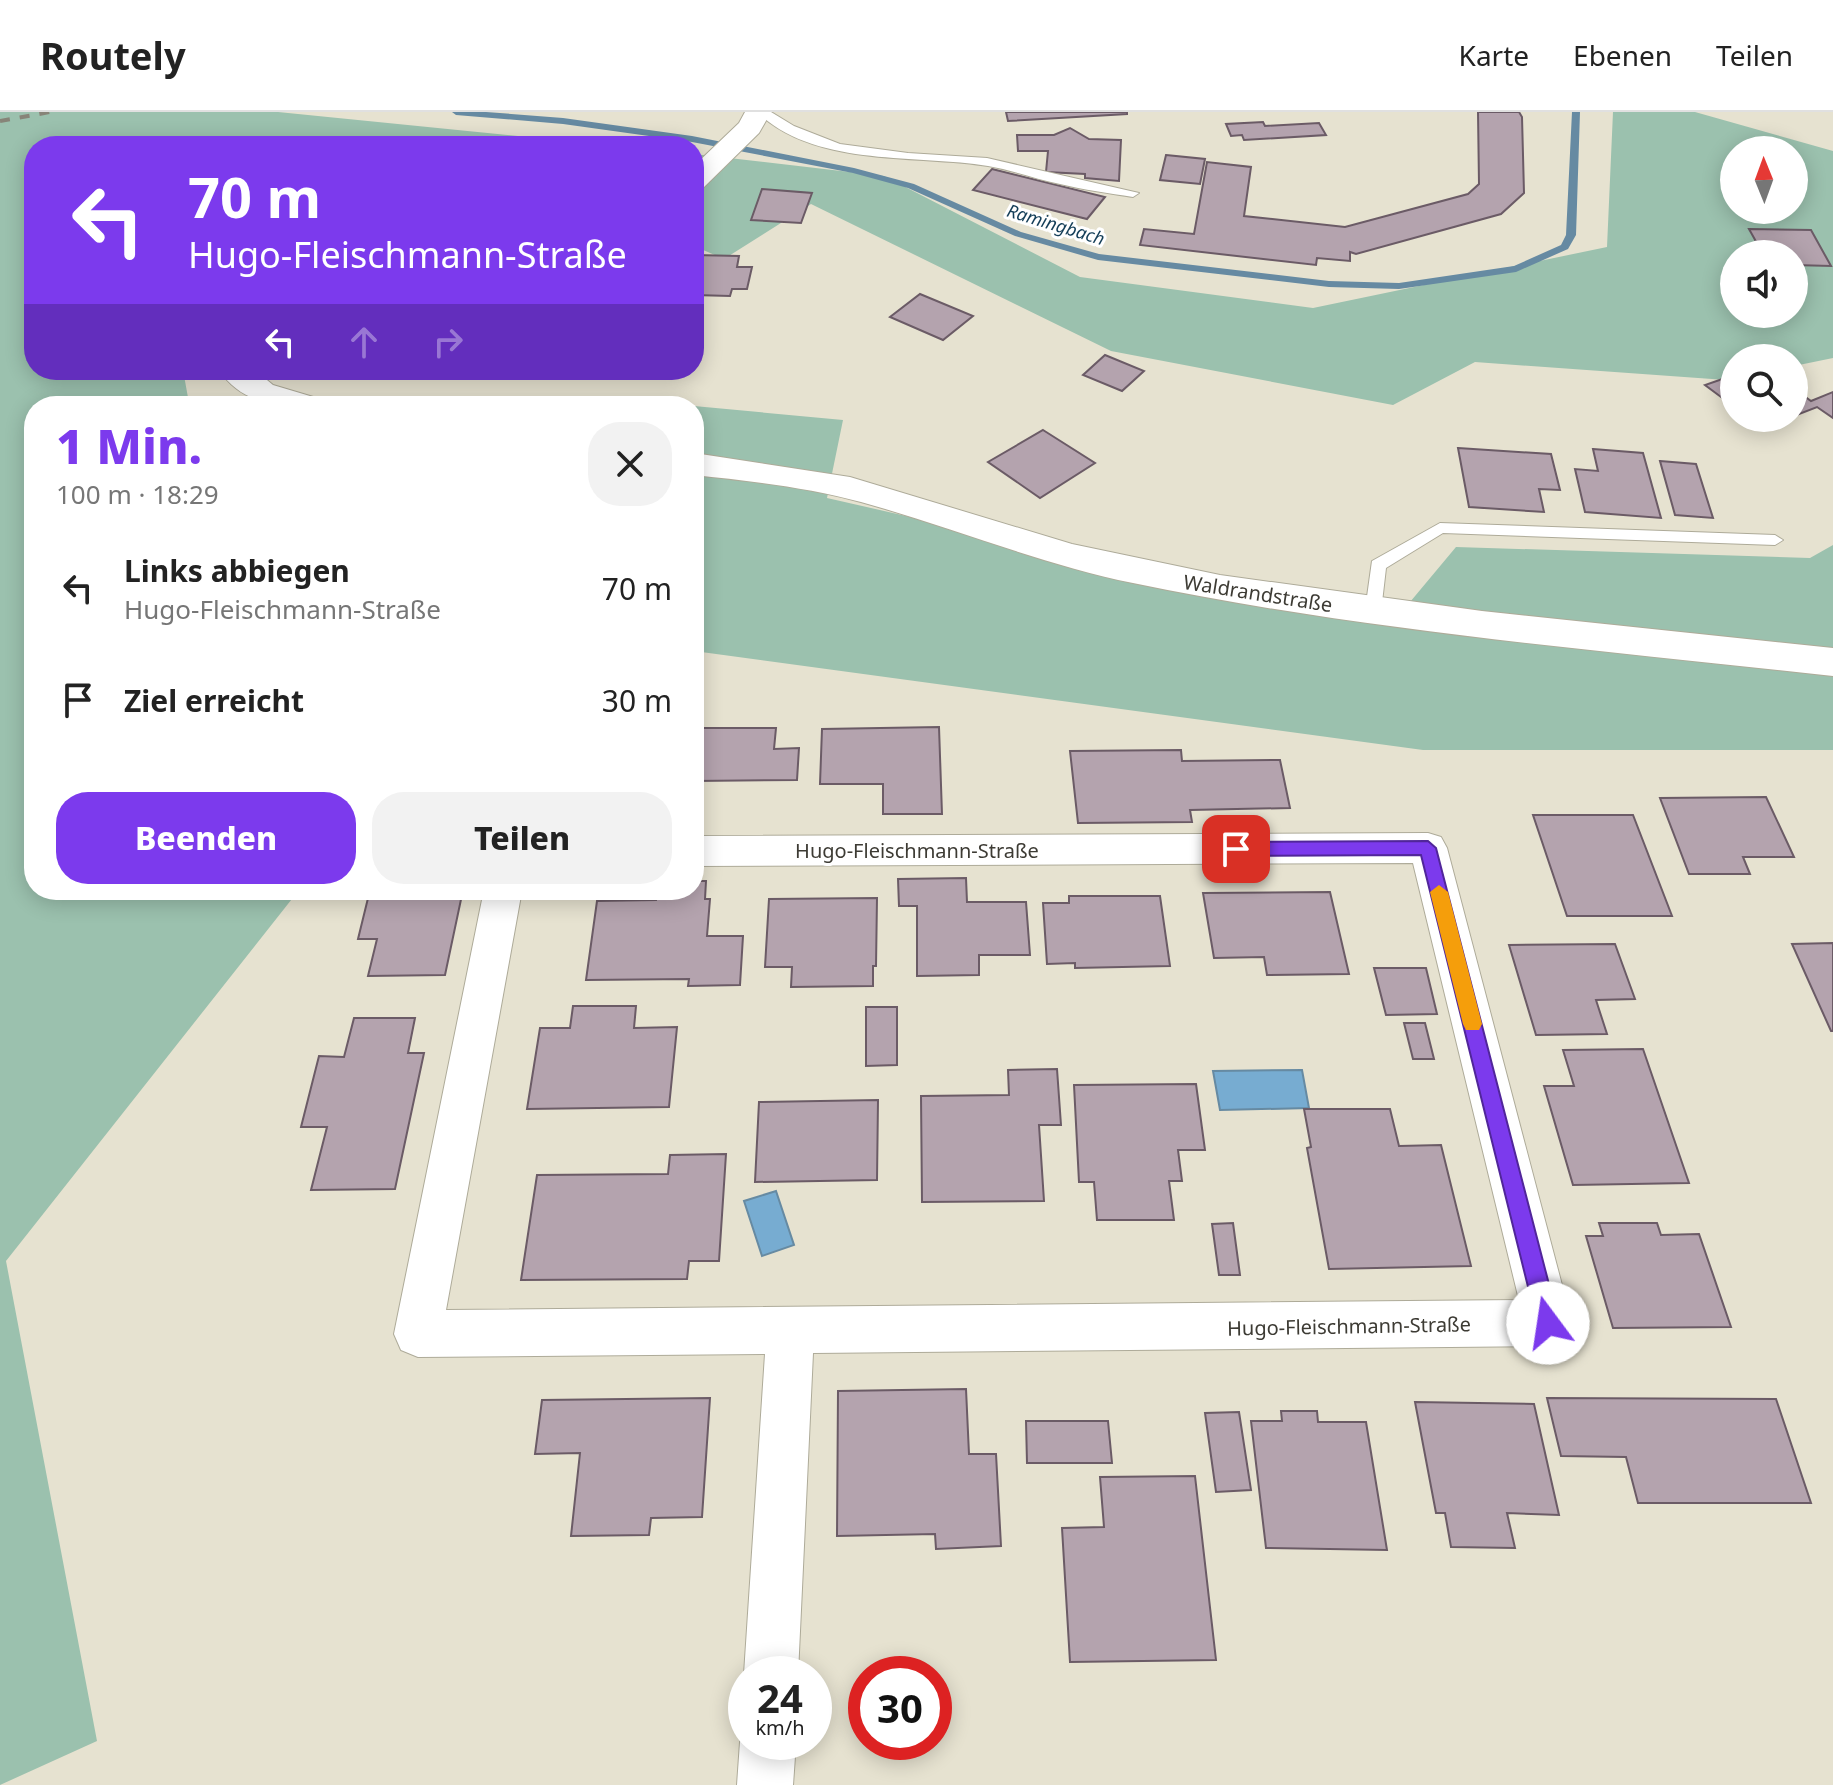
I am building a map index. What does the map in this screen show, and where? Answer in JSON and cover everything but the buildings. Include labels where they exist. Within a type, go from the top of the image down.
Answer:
[{"type":"street","points":[[704,171],[757,117]]},
{"type":"street","points":[[247,380],[262,392],[275,396]]},
{"type":"street","name":"Waldrandstraße","points":[[704,465],[794,476],[869,494],[1116,567],[1230,590],[1373,611],[1833,662]]},
{"type":"street","name":"Hugo-Fleischmann-Straße","points":[[501,900],[418,1334],[1548,1323],[1428,848],[704,851]]},
{"type":"street","points":[[772,1656],[790,1332]]},
{"type":"street","points":[[765,1785],[767,1760]]},
{"type":"lane","points":[[757,117],[838,147],[908,157],[987,162],[1062,181],[1133,193]]},
{"type":"lane","points":[[1373,611],[1378,565],[1440,528],[1775,540]]},
{"type":"green space","points":[[0,112],[278,112],[517,136],[24,136],[24,380],[185,380],[188,396],[24,396],[24,900],[291,900],[6,1261],[97,1741],[0,1785]]},
{"type":"green space","points":[[1613,112],[1695,112],[1780,136],[1720,136],[1720,224],[1808,224],[1808,144],[1833,151],[1833,358],[1808,363],[1808,344],[1720,344],[1720,380],[1475,362],[1393,405],[1111,351],[811,204],[724,259],[704,250],[704,155],[884,176],[1080,277],[1313,308],[1607,247]]},
{"type":"green space","points":[[704,407],[843,420],[827,498],[1390,626],[1456,547],[1810,558],[1833,545],[1833,750],[1423,750],[704,652]]},
{"type":"water","points":[[1302,1070],[1309,1108],[1220,1110],[1213,1071]]},
{"type":"water","points":[[776,1191],[794,1245],[762,1256],[744,1201]]},
{"type":"waterway","name":"Ramingbach","points":[[456,112],[563,121],[670,136]]},
{"type":"waterway","name":"Ramingbach","points":[[704,141],[854,171],[911,186],[1018,234],[1098,257],[1329,284],[1399,286],[1516,269],[1565,247],[1571,235],[1576,112]]},
{"type":"railway","points":[[0,121],[50,112]]},
{"type":"slow traffic","points":[[1439,892],[1472,1024]]},
{"type":"route","points":[[1236,849],[1428,848],[1548,1323]]}]
